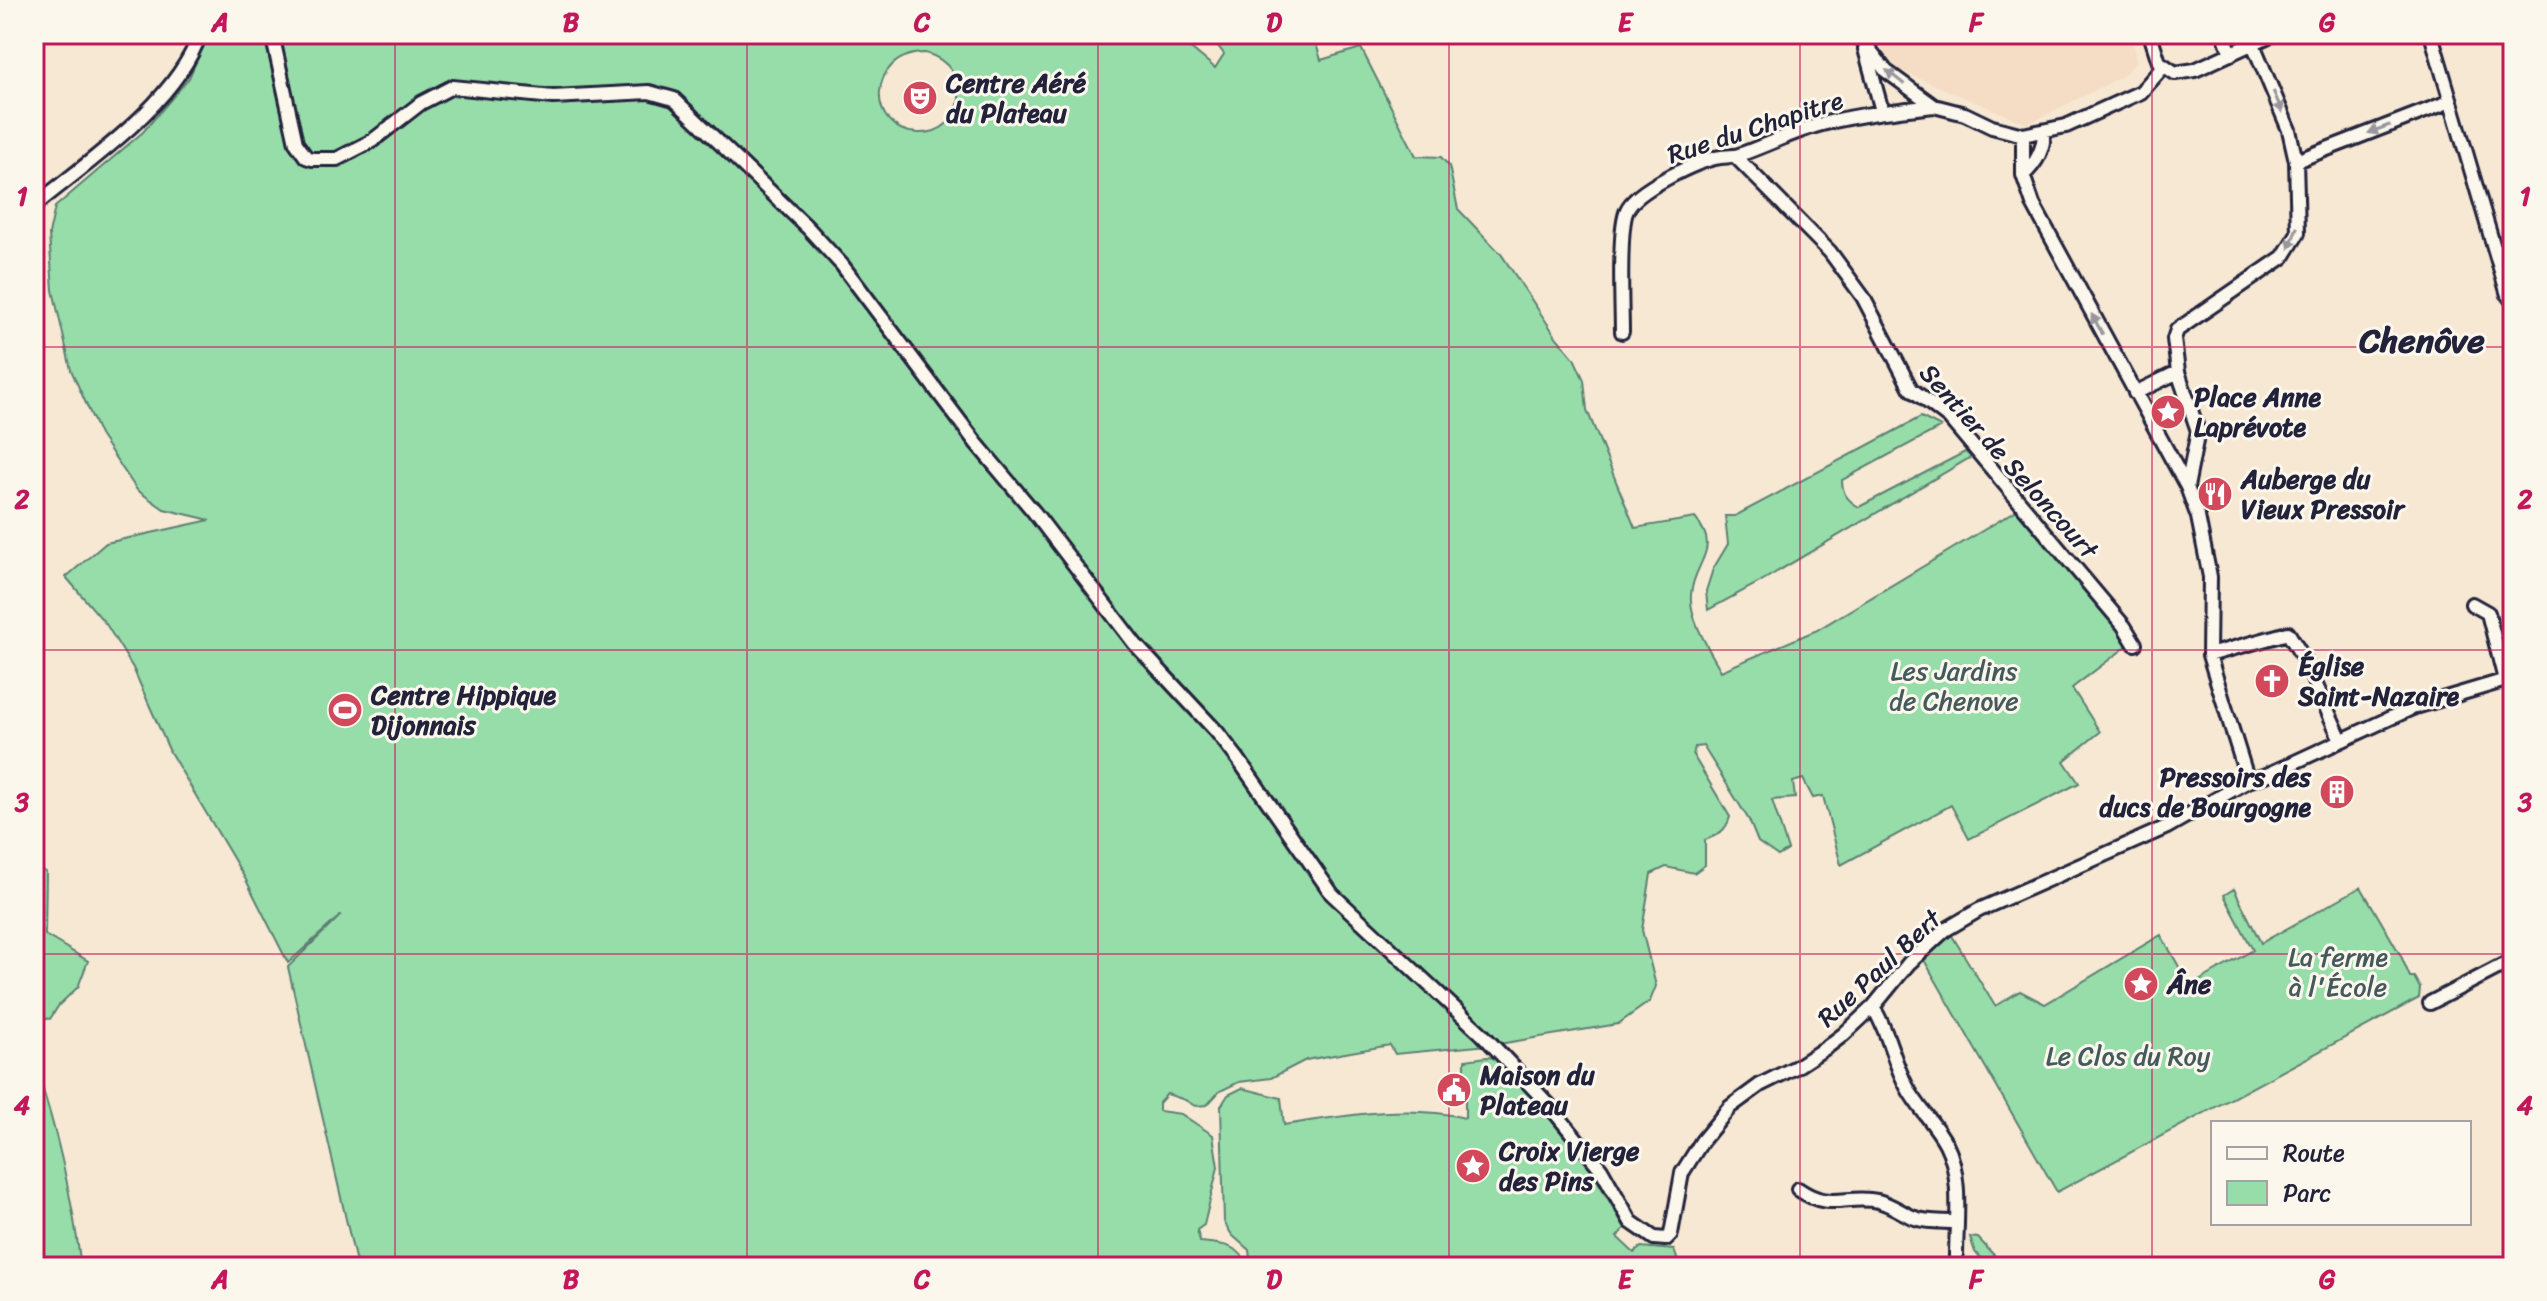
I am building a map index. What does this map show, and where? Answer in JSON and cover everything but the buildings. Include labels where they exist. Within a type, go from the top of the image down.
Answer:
[{"type":"street","points":[[34,206],[150,110],[185,65],[200,34]]},
{"type":"street","name":"Rue Paul Bert","points":[[272,34],[296,143],[306,157],[312,159],[337,159],[349,153],[372,141],[421,103],[452,87],[553,97],[649,92],[674,99],[808,228],[842,265],[977,444],[1034,512],[1135,644],[1217,732],[1263,791],[1332,894],[1497,1049],[1587,1149],[1631,1222],[1648,1236],[1660,1240],[1669,1237],[1673,1229],[1682,1173],[1702,1141],[1730,1107],[1760,1085],[1827,1047],[1873,1007],[1909,963],[1945,930],[1979,910],[2167,827],[2248,781],[2412,708],[2509,679]]},
{"type":"street","points":[[2150,34],[2156,56],[2163,67],[2175,73],[2185,73],[2273,34]]},
{"type":"street","points":[[2224,34],[2231,54]]},
{"type":"street","points":[[2431,34],[2508,295],[2513,301]]},
{"type":"street","points":[[1862,38],[1886,71],[1934,106],[2023,135],[2066,126],[2141,92],[2163,67]]},
{"type":"street","points":[[1862,38],[1882,111]]},
{"type":"street","points":[[2187,487],[2198,431],[2178,372],[2174,339],[2177,330],[2283,257],[2298,233],[2296,161],[2289,130],[2253,44]]},
{"type":"street","points":[[2296,161],[2451,101]]},
{"type":"street","name":"Rue du Chapitre","points":[[1622,332],[1623,229],[1626,211],[1636,198],[1657,184],[1716,158],[1735,156],[1823,123],[1882,111],[1934,106]]},
{"type":"street","points":[[2023,175],[2034,166],[2044,142],[2044,131]]},
{"type":"street","points":[[2023,135],[2023,175],[2033,204],[2187,487],[2198,517],[2210,577],[2209,655],[2248,781]]},
{"type":"street","name":"Sentier de Seloncourt","points":[[1735,156],[1830,252],[1863,297],[1911,389],[1949,418],[2124,626],[2135,644]]},
{"type":"street","points":[[2135,393],[2178,372]]},
{"type":"street","points":[[2472,604],[2488,613],[2509,679]]},
{"type":"street","points":[[2209,655],[2288,633],[2304,659],[2341,740]]},
{"type":"street","points":[[2430,1003],[2513,960]]},
{"type":"street","points":[[1873,1007],[1907,1087],[1948,1147],[1955,1175],[1956,1267]]},
{"type":"street","points":[[1798,1189],[1810,1197],[1830,1203],[1872,1200],[1917,1219],[1956,1222]]},
{"type":"shaded area","points":[[1871,34],[2133,34],[2136,62],[2123,76],[2025,123],[1901,71],[1879,50]]},
{"type":"green space","name":"Les Jardins de Chenove","points":[[208,34],[1174,34],[1215,68],[1224,54],[1209,34],[1313,34],[1321,60],[1361,48],[1416,156],[1441,157],[1449,166],[1458,209],[1501,254],[1557,338],[1574,358],[1584,380],[1587,410],[1635,528],[1695,518],[1703,529],[1707,548],[1693,584],[1691,604],[1701,634],[1721,671],[1817,630],[2017,510],[2131,643],[2072,688],[2100,732],[2064,761],[2079,783],[1969,839],[1951,805],[1841,865],[1823,796],[1813,798],[1803,779],[1793,782],[1795,798],[1772,800],[1788,850],[1778,856],[1758,842],[1749,820],[1703,746],[1695,747],[1693,755],[1730,817],[1721,832],[1705,840],[1705,865],[1694,873],[1666,867],[1651,874],[1642,930],[1656,986],[1650,1001],[1618,1024],[1499,1044],[1395,1054],[1390,1045],[1306,1060],[1271,1078],[1239,1082],[1220,1091],[1207,1105],[1195,1106],[1167,1094],[1159,1103],[1159,1111],[1181,1114],[1213,1135],[1218,1167],[1204,1225],[1197,1230],[1200,1242],[1235,1249],[1244,1258],[1240,1267],[357,1267],[288,967],[341,915],[288,963],[246,880],[170,752],[133,668],[106,624],[66,577],[106,543],[210,520],[164,509],[137,490],[100,435],[71,370],[53,290],[49,234],[55,207],[143,132],[189,78]],"holes":[[[925,53],[941,60],[952,71],[958,85],[959,99],[955,112],[947,123],[935,131],[918,133],[901,129],[889,120],[882,107],[880,92],[883,78],[892,65],[906,56]]]},
{"type":"green space","points":[[1921,417],[1941,427],[1842,480],[1844,492],[1851,502],[1859,507],[1965,452],[1971,457],[1708,610],[1706,591],[1713,569],[1728,544],[1725,516],[1735,516]]},
{"type":"green space","points":[[34,866],[46,872],[45,935],[88,961],[78,987],[59,1005],[50,1019],[34,1016]]},
{"type":"green space","name":"Le Clos du Roy","points":[[2361,887],[2410,977],[2414,977],[2420,988],[2419,998],[2057,1192],[1924,960],[1951,934],[1995,1006],[2020,991],[2045,1004],[2161,935],[2190,986],[2253,950],[2224,895],[2234,889],[2261,943]]},
{"type":"green space","points":[[1495,1058],[1576,1144],[1625,1228],[1617,1237],[1634,1253],[1641,1247],[1674,1250],[1680,1267],[1251,1267],[1249,1250],[1232,1235],[1224,1222],[1221,1106],[1228,1095],[1242,1088],[1281,1098],[1284,1125],[1398,1112],[1465,1118],[1465,1060]]},
{"type":"green space","points":[[34,1062],[63,1163],[81,1267],[34,1267]]},
{"type":"green space","points":[[1970,1237],[1978,1238],[2005,1267],[1988,1267],[1975,1252]]},
{"type":"place","name":"Centre Aéré du Plateau","points":[[920,98]]},
{"type":"place","name":"Place Anne Laprévote","points":[[2168,412]]},
{"type":"place","name":"Auberge du Vieux Pressoir","points":[[2215,494]]},
{"type":"place","name":"Église Saint-Nazaire","points":[[2272,681]]},
{"type":"place","name":"Centre Hippique Dijonnais","points":[[345,710]]},
{"type":"place","name":"Pressoirs des ducs de Bourgogne","points":[[2337,792]]},
{"type":"place","name":"Âne","points":[[2141,984]]},
{"type":"place","name":"Maison du Plateau","points":[[1454,1090]]},
{"type":"place","name":"Croix Vierge des Pins","points":[[1473,1166]]},
{"type":"district","name":"Chenôve","points":[[2422,341]]},
{"type":"park label","name":"La ferme à l'École","points":[[2338,972]]}]
